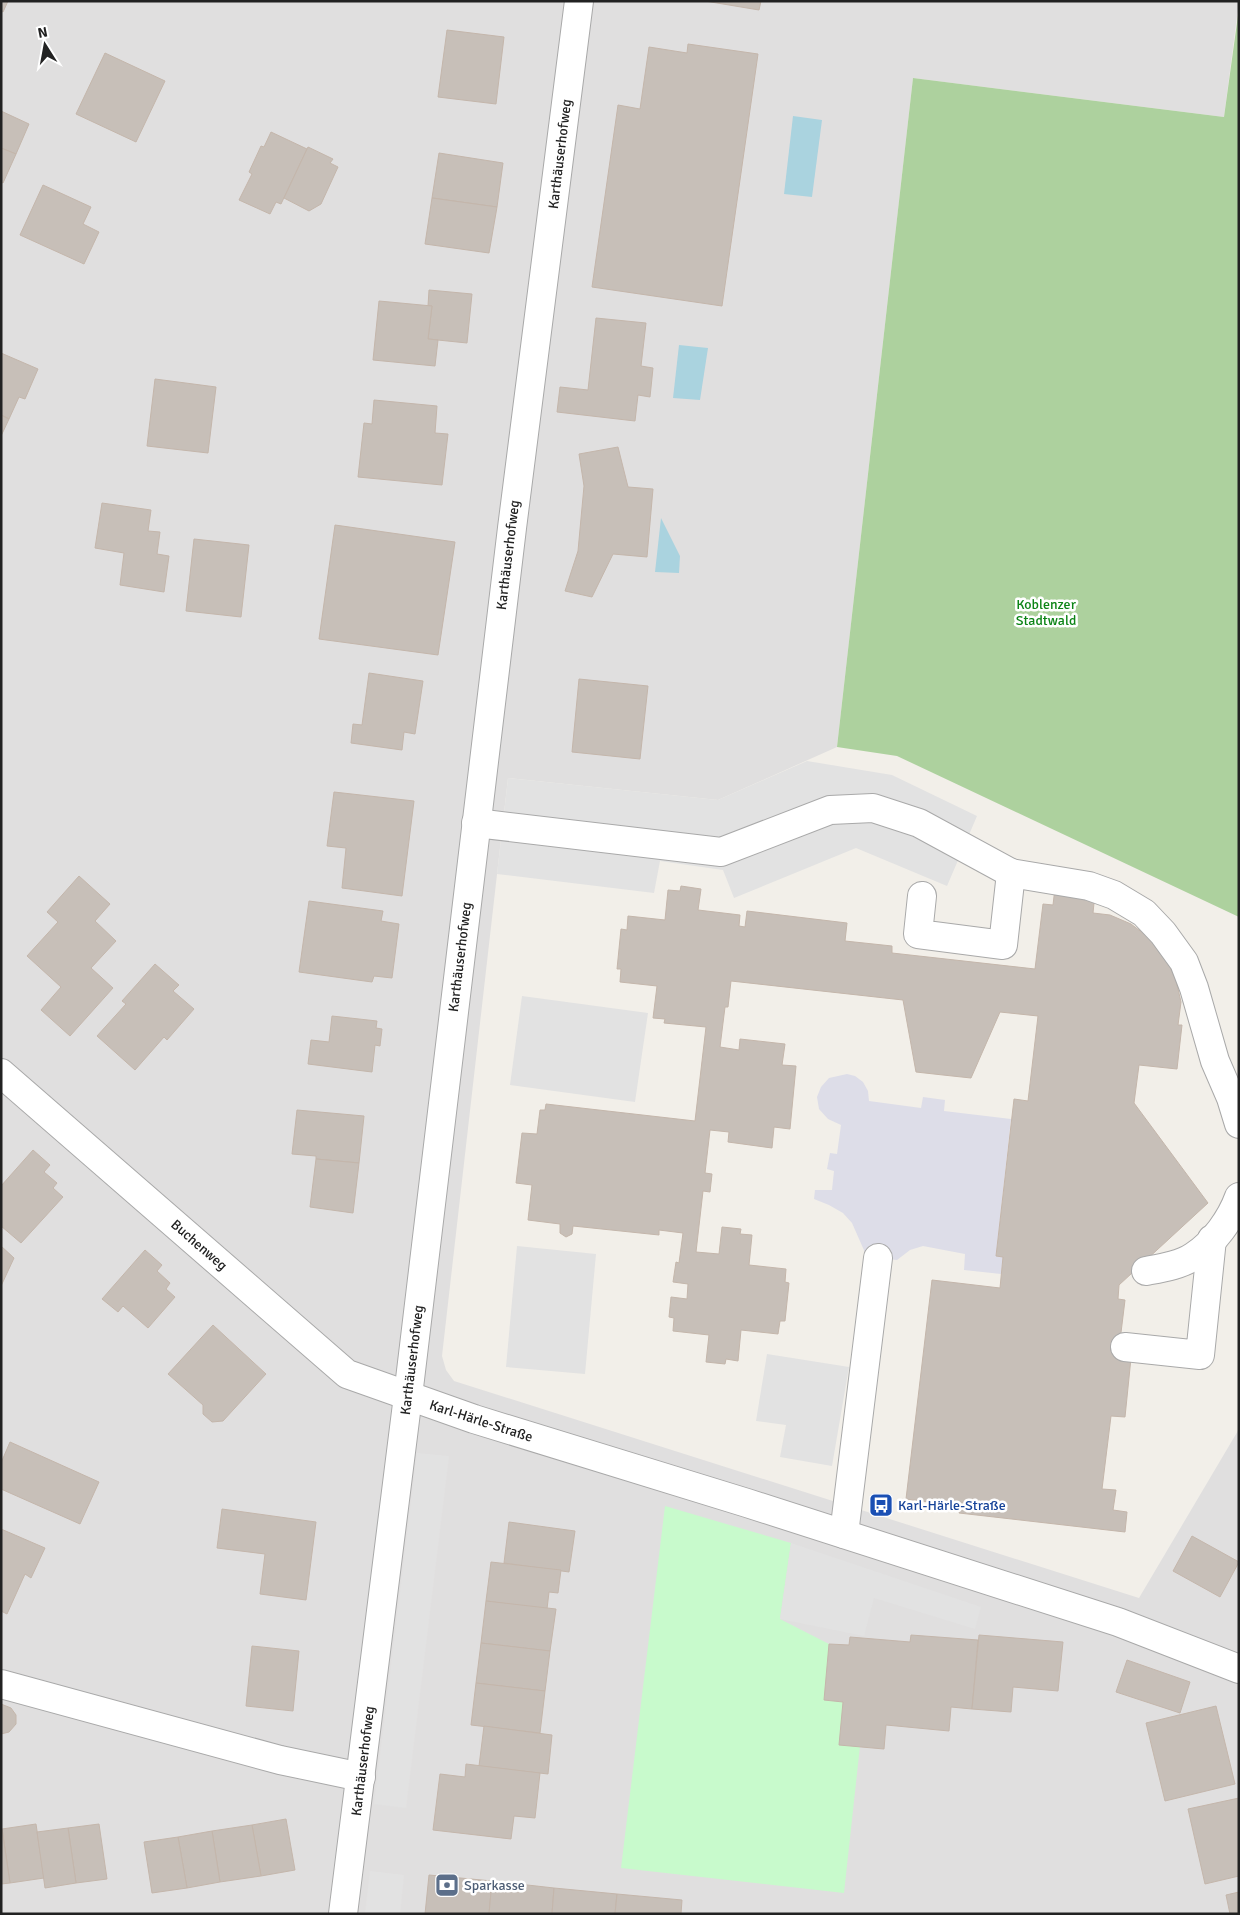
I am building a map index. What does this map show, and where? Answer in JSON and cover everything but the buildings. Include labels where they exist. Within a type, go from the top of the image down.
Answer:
[{"type":"street","name":"Karthäuserhofweg","points":[[343,1914],[408,1396],[476,823],[579,1]]},
{"type":"street","points":[[476,823],[721,852],[830,810],[873,808],[919,823],[1011,874],[1089,886],[1114,895],[1144,914],[1163,933],[1184,962],[1194,988],[1215,1061],[1239,1124]]},
{"type":"street","points":[[922,896],[918,934],[1003,945],[1011,874]]},
{"type":"street","name":"Buchenweg","points":[[1,1073],[347,1374],[408,1396]]},
{"type":"street","points":[[1146,1271],[1167,1267],[1194,1256],[1223,1228],[1235,1209],[1239,1197]]},
{"type":"street","points":[[1125,1347],[1200,1355],[1212,1239]]},
{"type":"street","points":[[844,1534],[878,1258]]},
{"type":"street","name":"Karl-Härle-Straße","points":[[408,1396],[474,1419],[844,1534],[1118,1622],[1239,1669]]},
{"type":"street","points":[[1,1684],[280,1760],[361,1778]]},
{"type":"shaded area","points":[[1,1],[1239,1],[1224,117],[913,78],[837,747],[718,800],[508,778],[442,1356],[446,1370],[454,1381],[1139,1598],[1239,1429],[1239,1914],[1,1914]]},
{"type":"shaded area","points":[[807,761],[892,775],[977,816],[947,886],[856,848],[734,898],[723,870],[660,861],[654,893],[497,874],[508,778],[718,800]]},
{"type":"shaded area","points":[[522,996],[648,1013],[635,1102],[510,1085]]},
{"type":"shaded area","points":[[847,1074],[855,1076],[863,1082],[868,1091],[869,1101],[921,1108],[923,1097],[945,1100],[944,1111],[1011,1119],[996,1255],[1003,1257],[1001,1274],[964,1270],[965,1254],[923,1246],[910,1250],[897,1260],[867,1257],[852,1223],[843,1213],[814,1199],[815,1190],[832,1190],[834,1171],[827,1169],[830,1153],[837,1154],[841,1125],[828,1119],[819,1109],[817,1097],[821,1087],[829,1078]]},
{"type":"shaded area","points":[[517,1246],[596,1254],[585,1374],[506,1367]]},
{"type":"shaded area","points":[[767,1354],[849,1367],[832,1466],[780,1457],[786,1425],[756,1421]]},
{"type":"shaded area","points":[[417,1453],[449,1456],[406,1808],[374,1804]]},
{"type":"shaded area","points":[[791,1543],[981,1607],[975,1629],[874,1598],[864,1636],[780,1619]]},
{"type":"shaded area","points":[[370,1871],[404,1875],[400,1914],[365,1914]]},
{"type":"green space","name":"Koblenzer Stadtwald","points":[[1239,8],[1239,917],[897,756],[837,747],[913,78],[1224,117]]},
{"type":"green space","points":[[665,1506],[791,1543],[780,1619],[829,1644],[824,1700],[843,1702],[839,1745],[860,1746],[844,1893],[621,1868]]},
{"type":"water","points":[[793,116],[822,120],[812,197],[784,194]]},
{"type":"water","points":[[679,345],[708,348],[700,400],[673,398]]},
{"type":"water","points":[[661,518],[680,556],[679,573],[655,572]]},
{"type":"place","name":"Karl-Härle-Straße","points":[[881,1505]]},
{"type":"place","name":"Sparkasse","points":[[447,1885]]}]
